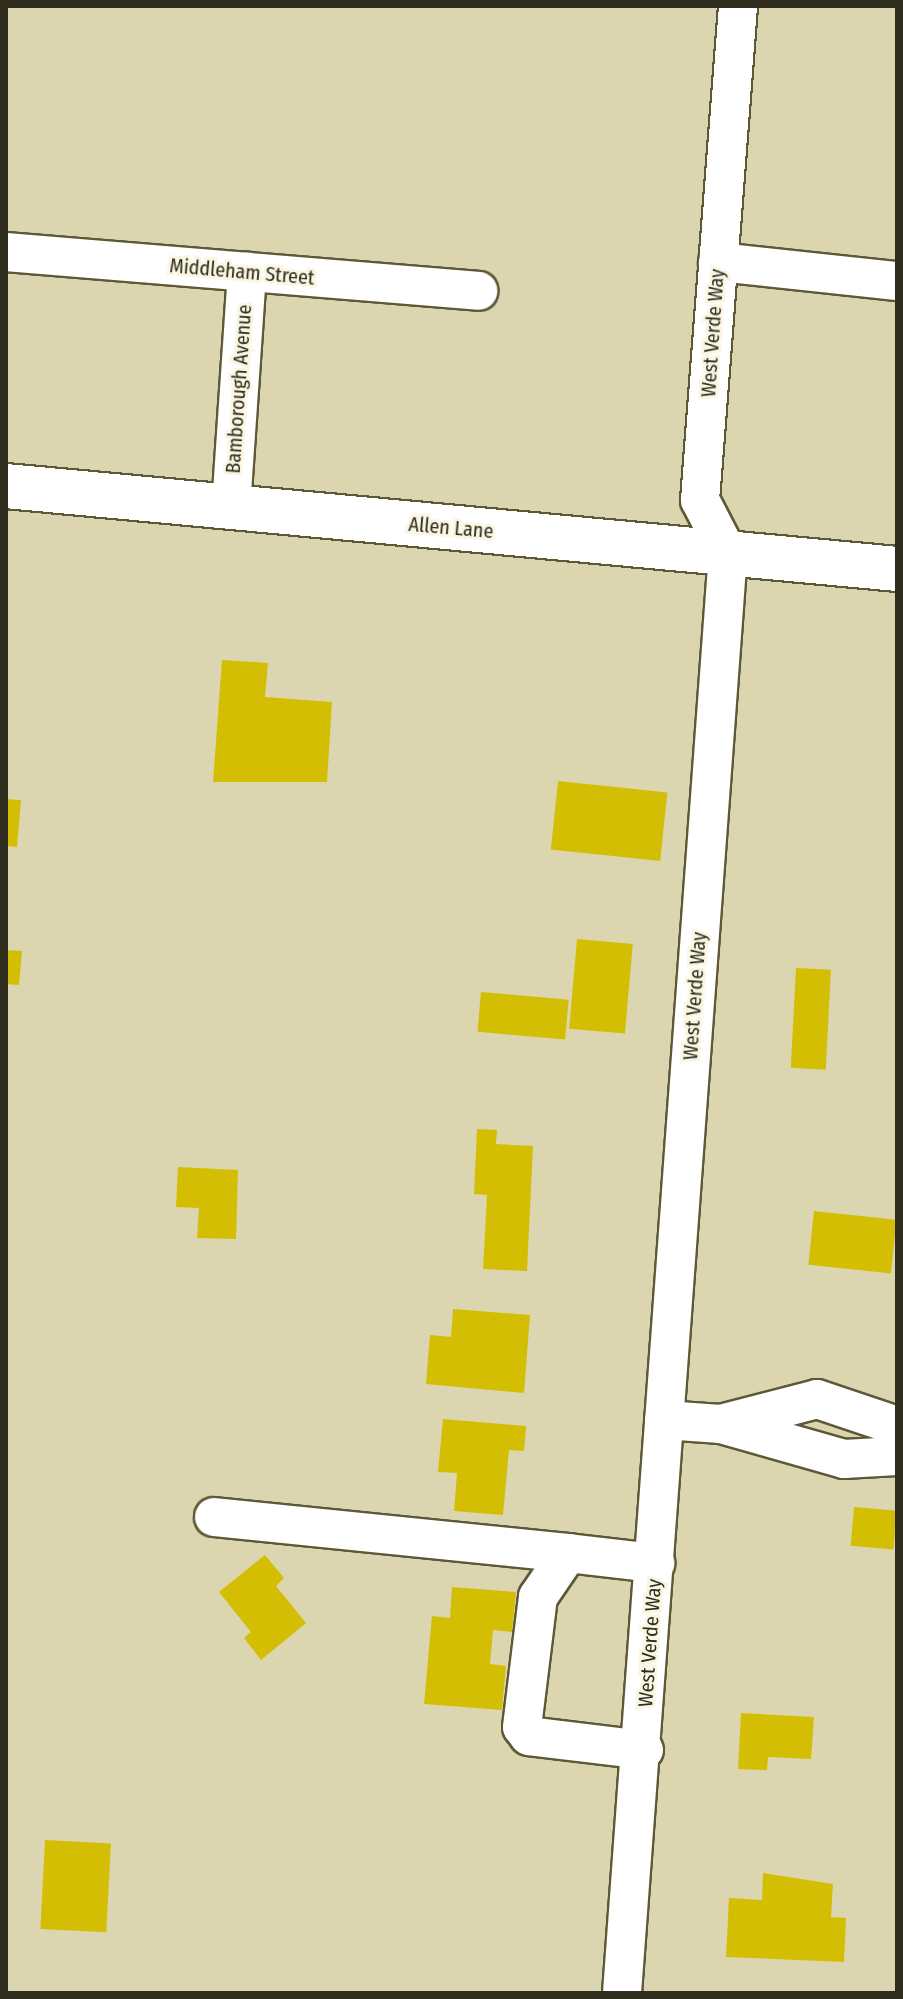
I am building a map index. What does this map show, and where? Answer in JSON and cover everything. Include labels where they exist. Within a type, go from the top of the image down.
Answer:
[{"type":"main road","name":"Allen Lane","points":[[6,486],[897,569]]},
{"type":"street","name":"West Verde Way","points":[[622,1993],[644,1750],[664,1420],[728,554],[700,500],[738,6]]},
{"type":"street","name":"Middleham Street","points":[[6,252],[478,291]]},
{"type":"street","points":[[718,262],[897,281]]},
{"type":"street","name":"Bamborough Avenue","points":[[231,507],[247,272]]},
{"type":"street","points":[[721,1424],[817,1399],[897,1426]]},
{"type":"street","points":[[664,1420],[721,1424],[844,1459],[897,1456]]},
{"type":"street","points":[[214,1517],[655,1563]]},
{"type":"street","points":[[568,1553],[538,1597],[522,1727],[529,1736],[644,1750]]},
{"type":"building","points":[[222,660],[268,663],[265,697],[332,702],[327,782],[213,782]]},
{"type":"building","points":[[558,781],[667,792],[660,861],[551,850]]},
{"type":"building","points":[[6,799],[21,800],[17,847],[6,846]]},
{"type":"building","points":[[577,939],[633,944],[625,1034],[569,1029]]},
{"type":"building","points":[[6,950],[22,951],[19,985],[6,984]]},
{"type":"building","points":[[796,968],[831,970],[826,1070],[791,1068]]},
{"type":"building","points":[[481,992],[569,1000],[565,1040],[478,1032]]},
{"type":"building","points":[[477,1129],[497,1130],[496,1144],[533,1146],[527,1271],[483,1269],[487,1195],[474,1194]]},
{"type":"building","points":[[178,1167],[238,1170],[236,1239],[197,1238],[199,1208],[176,1207]]},
{"type":"building","points":[[814,1211],[897,1220],[891,1273],[808,1265]]},
{"type":"building","points":[[453,1309],[530,1315],[524,1393],[426,1384],[430,1335],[451,1337]]},
{"type":"building","points":[[443,1419],[526,1426],[524,1451],[509,1450],[503,1515],[454,1511],[457,1473],[438,1472]]},
{"type":"building","points":[[854,1507],[897,1511],[893,1550],[851,1546]]},
{"type":"building","points":[[265,1555],[284,1578],[276,1586],[306,1623],[261,1660],[244,1638],[251,1632],[219,1592]]},
{"type":"building","points":[[452,1587],[516,1592],[512,1632],[493,1630],[490,1664],[506,1666],[502,1710],[424,1704],[432,1616],[450,1618]]},
{"type":"building","points":[[741,1713],[814,1717],[811,1759],[768,1757],[767,1770],[738,1769]]},
{"type":"building","points":[[45,1840],[111,1843],[106,1932],[40,1929]]},
{"type":"building","points":[[763,1873],[833,1884],[831,1917],[846,1918],[844,1962],[726,1957],[729,1898],[762,1900]]}]
